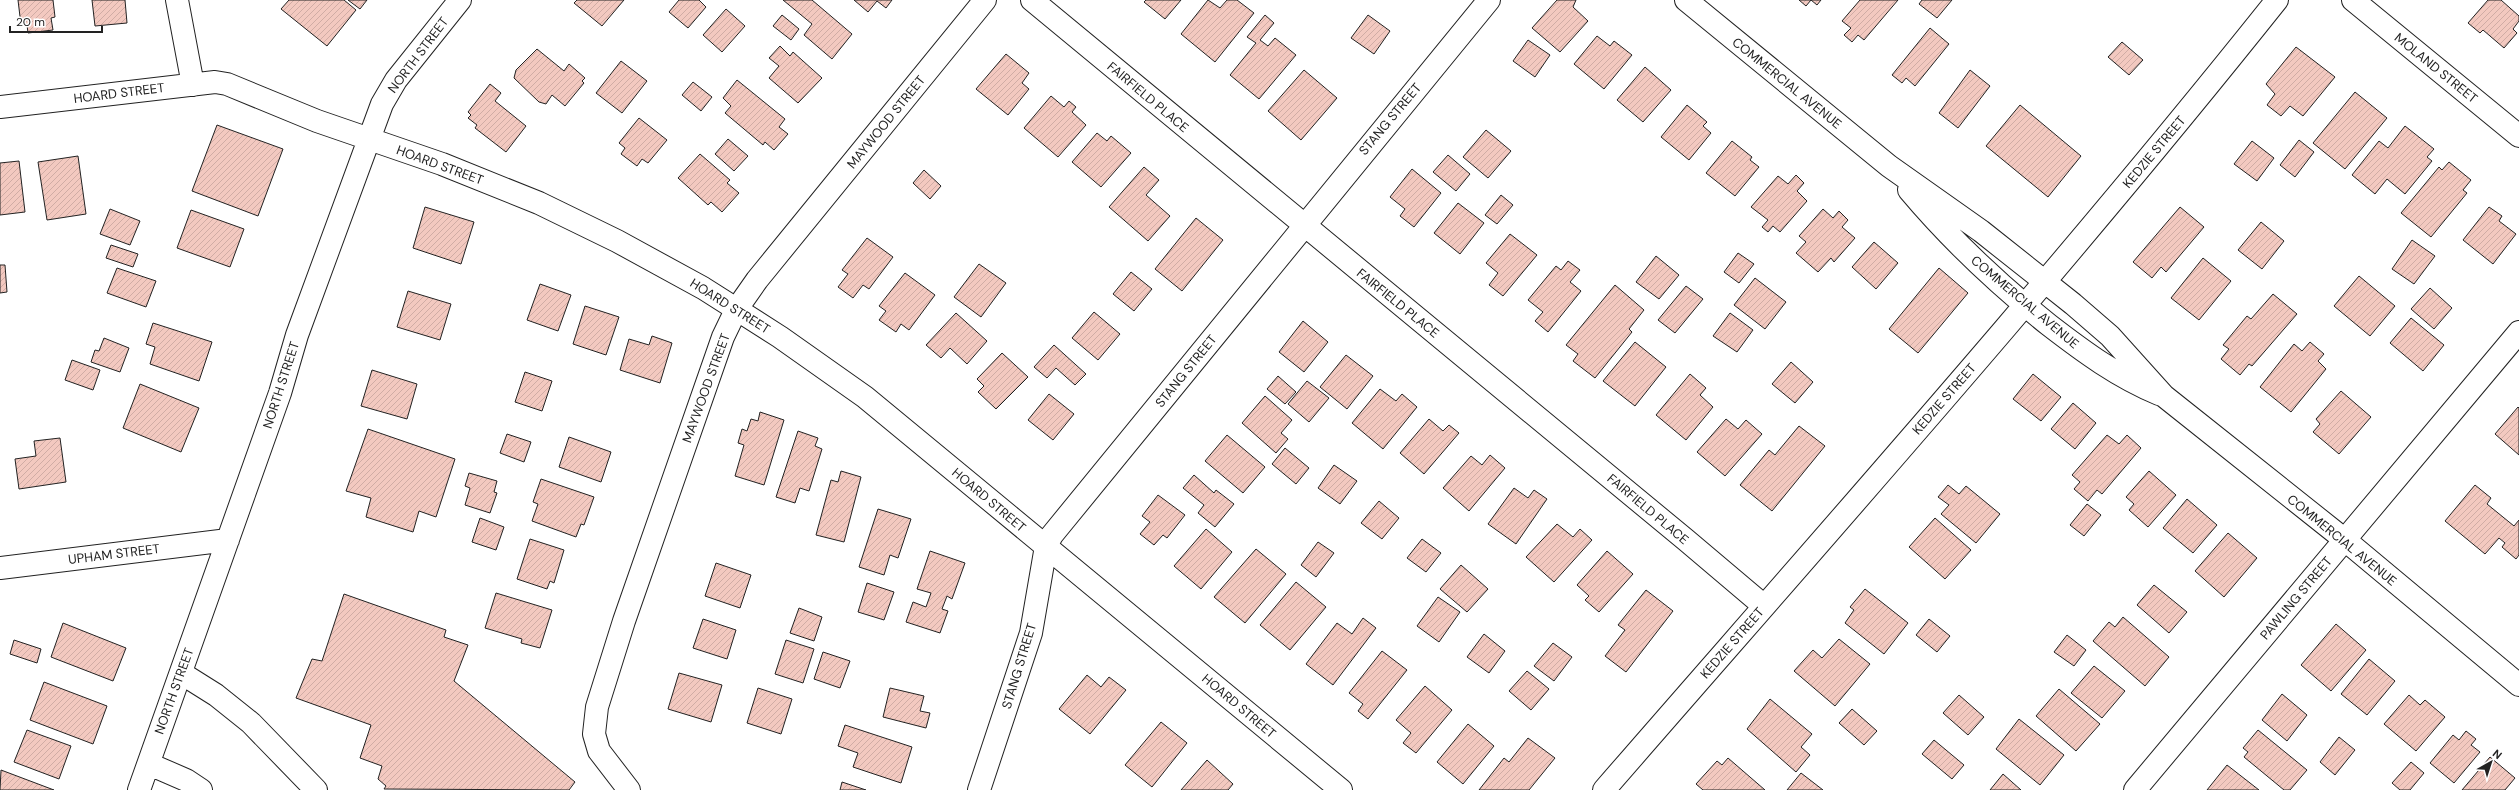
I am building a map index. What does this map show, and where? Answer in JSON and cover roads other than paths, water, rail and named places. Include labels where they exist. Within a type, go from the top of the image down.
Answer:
[{"type":"street","points":[[177,0],[194,85]]},
{"type":"street","name":"NORTH STREET","points":[[139,790],[228,540],[298,335],[382,104],[396,80],[460,0]]},
{"type":"street","name":"MAYWOOD STREET","points":[[629,790],[599,751],[594,734],[597,707],[624,621],[713,367],[736,310],[757,280],[985,0]]},
{"type":"street","name":"FAIRFIELD PLACE","points":[[1032,0],[1764,606]]},
{"type":"street","name":"STANG STREET","points":[[979,790],[1031,633],[1046,546],[1052,535],[1090,490],[1303,225],[1488,0]]},
{"type":"street","name":"COMMERCIAL AVENUE","points":[[1686,0],[1889,166],[1981,231],[2046,281],[2110,336],[2164,396],[2345,540],[2519,685]]},
{"type":"street","name":"KEDZIE STREET","points":[[1604,790],[2025,306],[2188,112],[2277,0]]},
{"type":"street","name":"MOLAND STREET","points":[[2353,0],[2519,136]]},
{"type":"street","name":"HOARD STREET","points":[[0,107],[215,82],[227,84],[317,121],[442,164],[539,203],[617,241],[703,288],[865,397],[1341,790]]},
{"type":"street","name":"COMMERCIAL AVENUE","points":[[1889,166],[1924,208],[1966,252],[2025,306],[2096,360],[2133,383],[2164,396]]},
{"type":"street","name":"PAWLING STREET","points":[[2135,790],[2519,332]]},
{"type":"street","name":"UPHAM STREET","points":[[0,568],[228,540]]},
{"type":"street","points":[[181,673],[216,695],[251,723],[316,790]]},
{"type":"street","points":[[149,764],[186,780],[201,790]]}]
